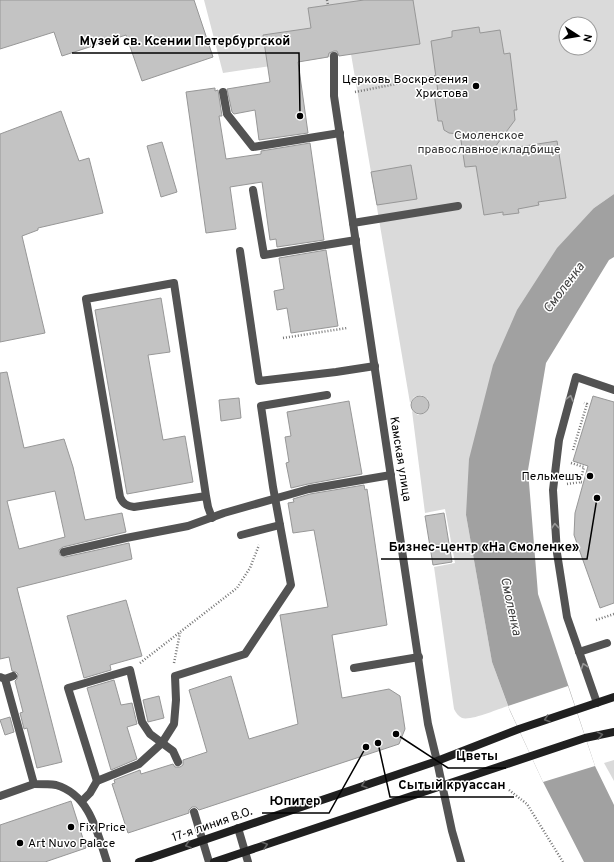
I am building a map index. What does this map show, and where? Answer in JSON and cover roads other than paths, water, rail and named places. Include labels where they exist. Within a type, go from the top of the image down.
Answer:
[{"type":"main road","name":"17-я линия В.О.","points":[[139,862],[437,761],[519,729],[614,697]]},
{"type":"main road","points":[[214,862],[585,738],[614,732]]},
{"type":"street","name":"Камская улица","points":[[334,56],[334,96],[428,724],[452,831],[461,862]]},
{"type":"street","points":[[223,92],[227,114],[253,147],[340,133]]},
{"type":"street","points":[[253,190],[264,255],[356,240]]},
{"type":"street","points":[[353,223],[458,206]]},
{"type":"street","points":[[240,251],[258,381],[375,366]]},
{"type":"street","points":[[206,496],[134,508],[123,503],[120,497],[86,300],[174,283],[206,496],[212,518]]},
{"type":"street","points":[[597,703],[567,617],[557,553],[553,490],[559,440],[576,377],[614,390]]},
{"type":"street","points":[[82,801],[90,793],[96,781],[138,764],[162,743],[174,724],[176,700],[175,676],[245,654],[291,585],[280,525],[262,406],[327,395]]},
{"type":"street","points":[[64,552],[188,526],[309,489],[391,475]]},
{"type":"street","points":[[241,535],[280,525]]},
{"type":"street","points":[[579,652],[608,643]]},
{"type":"street","points":[[354,668],[419,657]]},
{"type":"street","points":[[96,781],[68,688],[130,670],[142,722],[150,734],[173,751],[178,762]]},
{"type":"street","points":[[13,676],[2,678],[34,784]]},
{"type":"street","points":[[0,796],[34,784],[56,785],[72,792],[82,801],[89,811],[107,862]]},
{"type":"street","points":[[194,812],[210,862]]},
{"type":"street","points":[[238,828],[248,862]]},
{"type":"water","name":"Смоленка","points":[[614,194],[614,257],[609,260],[546,363],[528,470],[538,594],[595,766],[614,805],[614,862],[584,862],[543,782],[510,711],[492,662],[466,515],[469,459],[493,365],[517,310],[557,248],[594,208]]},
{"type":"place","name":"Церковь Воскресения Христова","points":[[476,86]]},
{"type":"place","name":"Музей св. Ксении Петербургской","points":[[300,116]]},
{"type":"place","name":"Пельмешъ","points":[[590,476]]},
{"type":"place","name":"Бизнес-центр «На Смоленке»","points":[[597,498]]},
{"type":"place","name":"Цветы","points":[[396,734]]},
{"type":"place","name":"Сытый круассан","points":[[378,743]]},
{"type":"place","name":"Юпитер","points":[[366,747]]},
{"type":"place","name":"Fix Price","points":[[71,827]]},
{"type":"place","name":"Art Nuvo Palace","points":[[20,843]]},
{"type":"park label","name":"Смоленское православное кладбище","points":[[489,142]]}]
